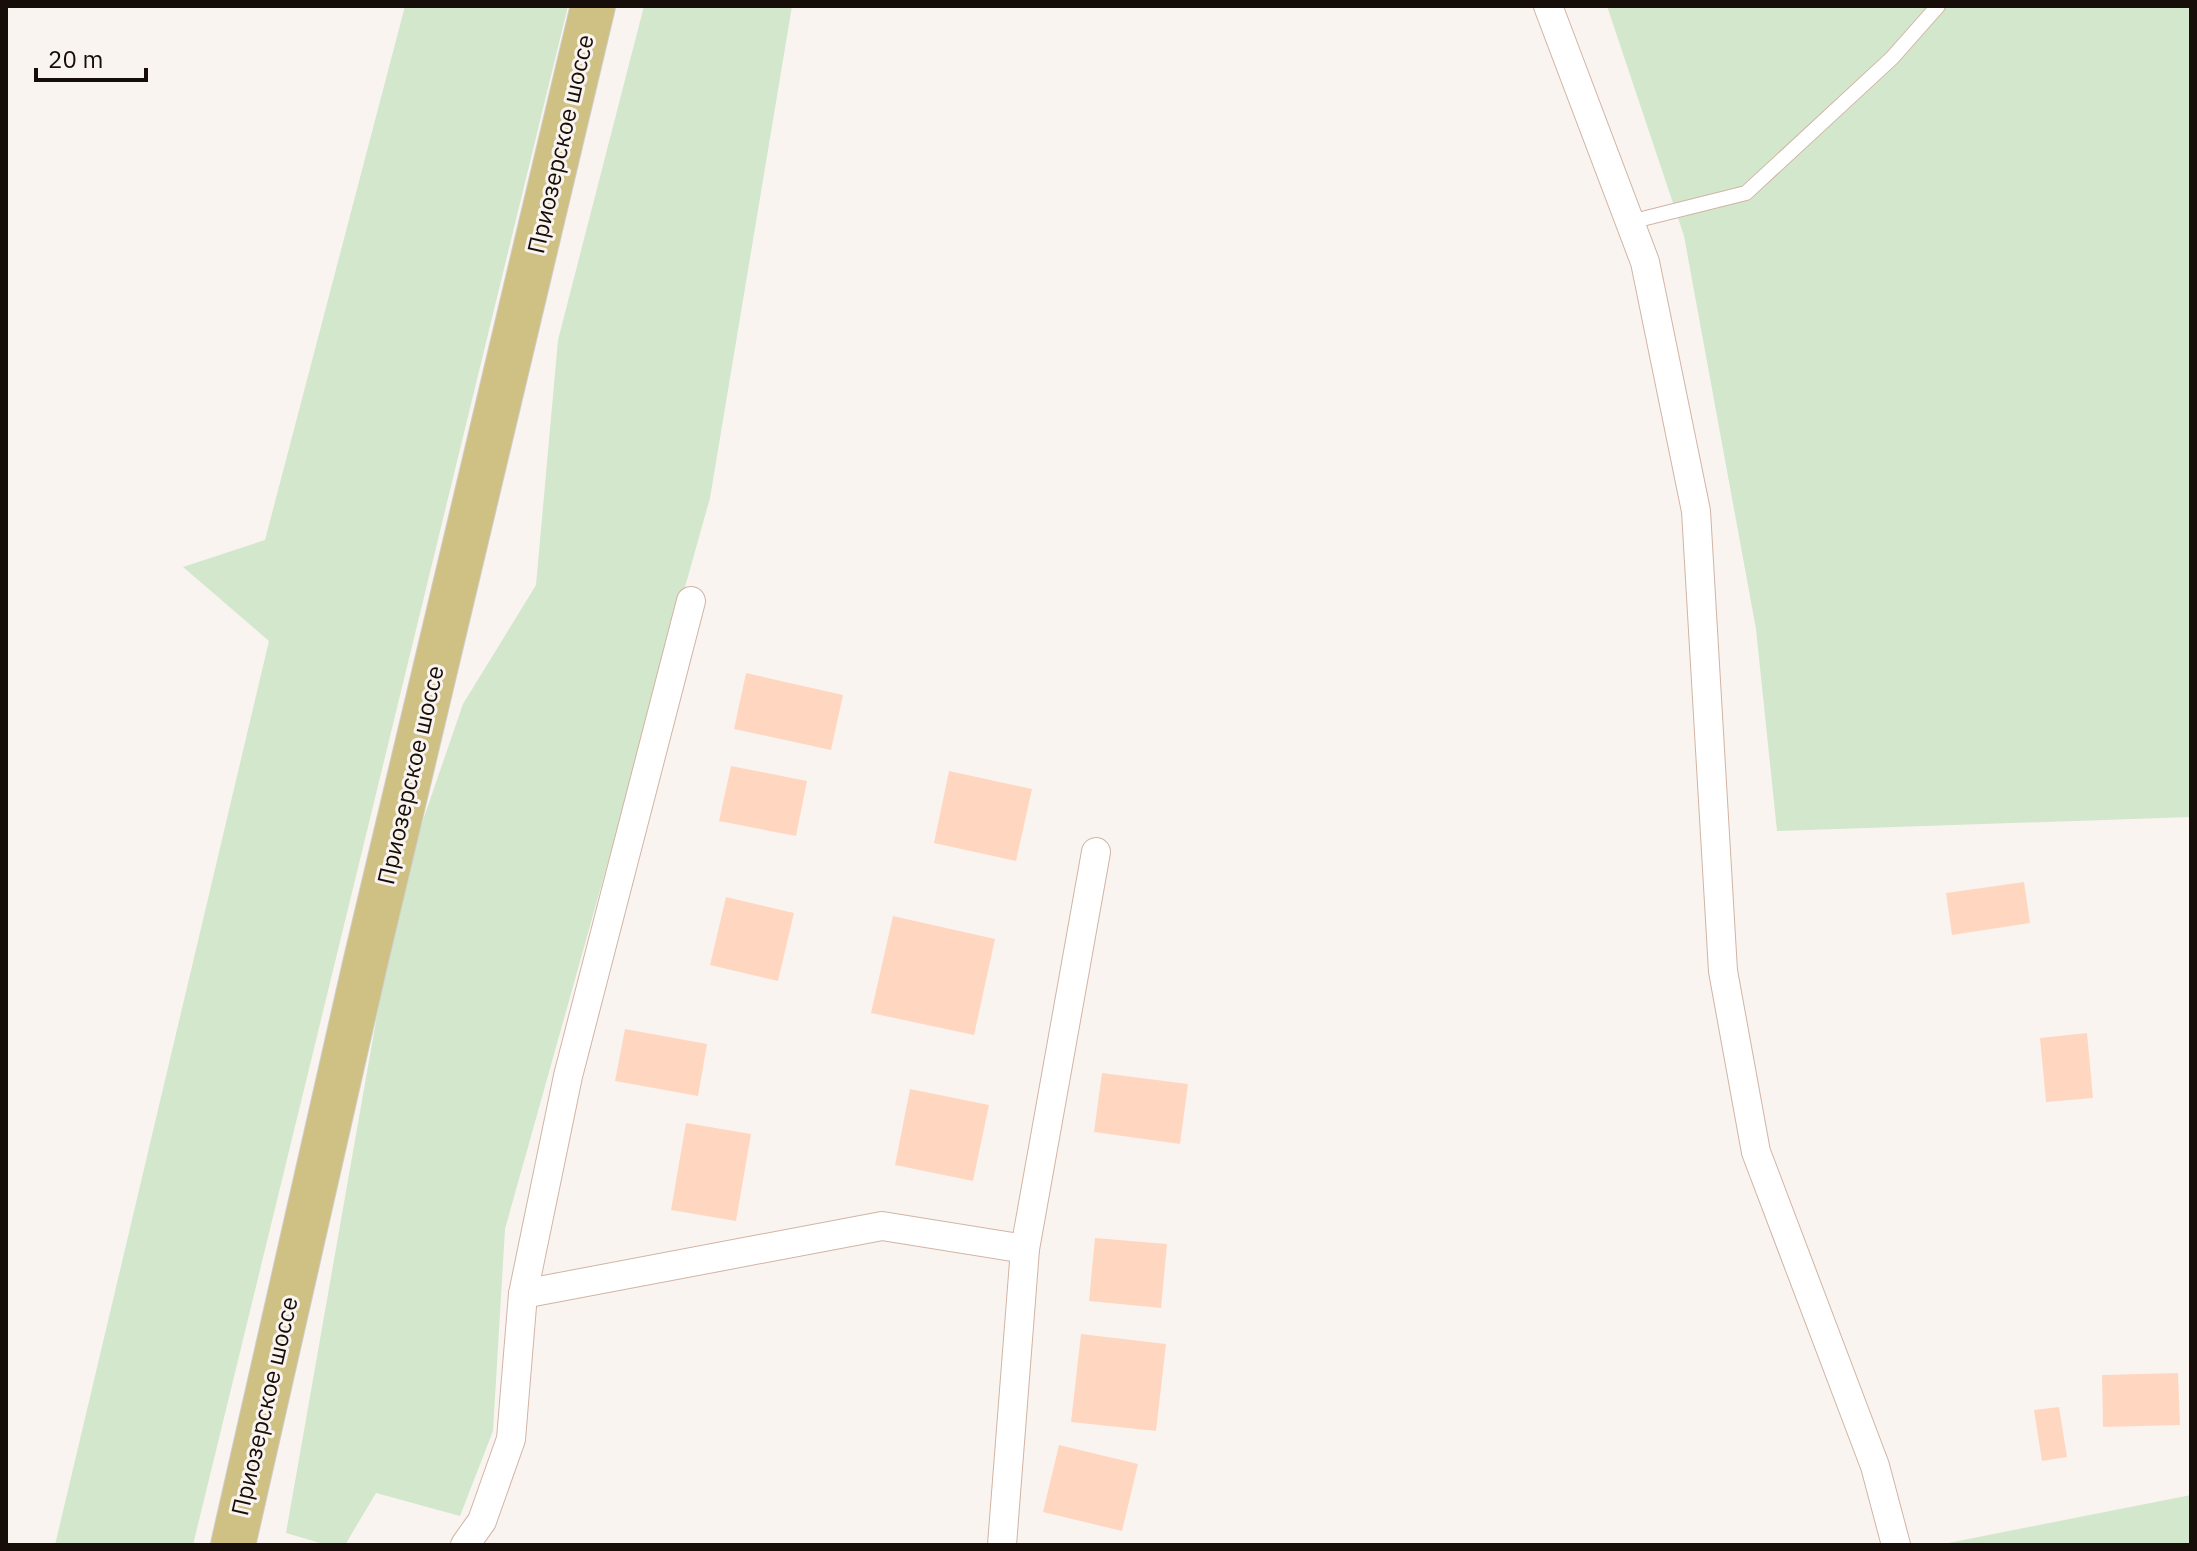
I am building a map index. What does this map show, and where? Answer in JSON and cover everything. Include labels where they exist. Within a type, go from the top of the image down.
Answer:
[{"type":"main road","name":"Приозерское шоссе","points":[[233,1545],[365,964],[593,6]]},
{"type":"street","points":[[1548,6],[1645,262],[1696,511],[1723,971],[1756,1152],[1875,1466],[1896,1545]]},
{"type":"street","points":[[465,1545],[482,1521],[511,1439],[523,1294],[568,1076],[691,601]]},
{"type":"street","points":[[1002,1545],[1025,1249],[1096,852]]},
{"type":"street","points":[[523,1294],[882,1226],[1025,1249]]},
{"type":"lane","points":[[1630,222],[1746,193],[1892,58],[1938,6]]},
{"type":"green space","points":[[405,6],[568,6],[193,1545],[55,1545],[269,641],[183,567],[265,540]]},
{"type":"green space","points":[[644,6],[792,6],[710,498],[505,1229],[493,1431],[460,1516],[376,1493],[345,1545],[327,1545],[286,1533],[399,890],[463,704],[536,585],[558,340]]},
{"type":"green space","points":[[1607,6],[2191,6],[2191,817],[1777,831],[1756,629],[1684,236]]},
{"type":"green space","points":[[2191,1495],[2191,1545],[1948,1543]]},
{"type":"building","points":[[746,673],[843,695],[831,750],[734,729]]},
{"type":"building","points":[[731,766],[807,781],[796,836],[719,821]]},
{"type":"building","points":[[949,771],[1032,789],[1016,861],[934,843]]},
{"type":"building","points":[[2024,882],[2030,923],[1952,935],[1946,893]]},
{"type":"building","points":[[726,897],[794,913],[778,981],[710,965]]},
{"type":"building","points":[[893,916],[995,939],[974,1035],[871,1013]]},
{"type":"building","points":[[625,1029],[707,1044],[698,1096],[615,1081]]},
{"type":"building","points":[[2087,1033],[2093,1098],[2046,1102],[2040,1038]]},
{"type":"building","points":[[1102,1073],[1188,1084],[1180,1144],[1094,1132]]},
{"type":"building","points":[[910,1089],[989,1105],[973,1181],[895,1165]]},
{"type":"building","points":[[686,1123],[751,1134],[736,1221],[671,1210]]},
{"type":"building","points":[[1095,1238],[1167,1244],[1161,1308],[1089,1301]]},
{"type":"building","points":[[1081,1334],[1166,1344],[1156,1431],[1071,1422]]},
{"type":"building","points":[[2178,1373],[2180,1425],[2103,1427],[2102,1375]]},
{"type":"building","points":[[2059,1407],[2067,1457],[2042,1461],[2034,1410]]},
{"type":"building","points":[[1059,1445],[1138,1464],[1122,1531],[1043,1512]]}]
